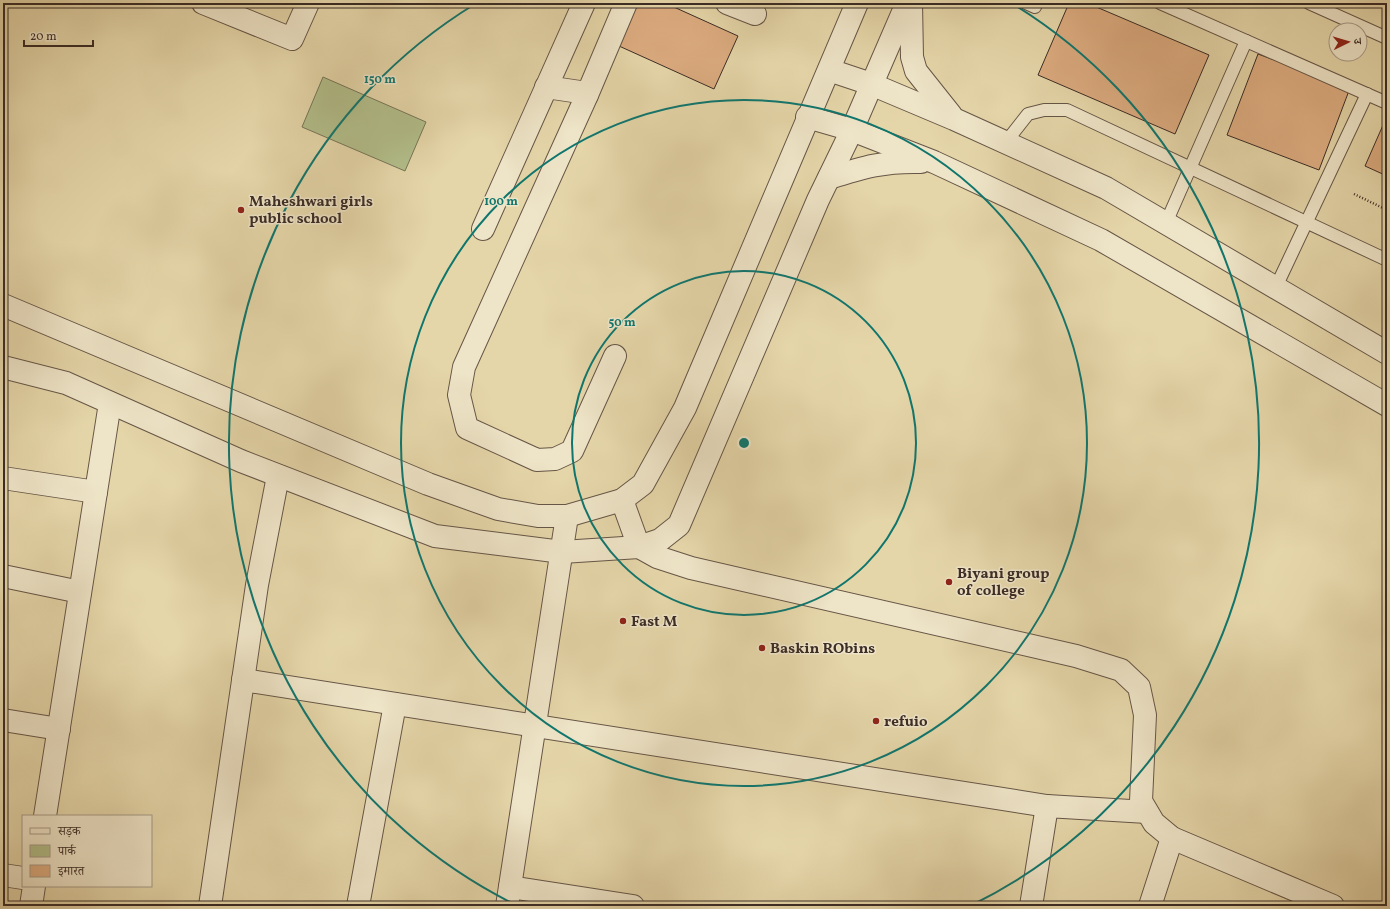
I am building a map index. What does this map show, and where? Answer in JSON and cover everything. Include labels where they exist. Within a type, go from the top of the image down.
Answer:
[{"type":"street","points":[[203,3],[292,39],[308,3]]},
{"type":"street","points":[[483,229],[584,3]]},
{"type":"street","points":[[615,356],[572,451],[555,459],[537,460],[467,428],[459,395],[464,367],[587,95],[626,3]]},
{"type":"street","points":[[727,3],[755,14]]},
{"type":"street","points":[[3,305],[428,484],[498,509],[538,516],[568,516],[622,500],[643,484],[685,408],[807,117],[830,70],[857,3]]},
{"type":"street","points":[[3,367],[66,383],[278,476],[435,536],[562,552],[639,547],[660,540],[679,526],[829,178],[852,130],[907,3]]},
{"type":"street","points":[[911,3],[912,57],[916,71],[954,119]]},
{"type":"street","points":[[830,70],[871,84],[954,119],[1106,188],[1387,353]]},
{"type":"street","points":[[546,87],[580,92],[587,95]]},
{"type":"street","points":[[807,117],[852,130],[934,162],[1101,240],[1387,405]]},
{"type":"street","points":[[829,178],[872,165],[892,162],[934,162]]},
{"type":"street","points":[[45,815],[110,403]]},
{"type":"street","points":[[210,906],[257,585],[278,476]]},
{"type":"street","points":[[3,478],[96,492]]},
{"type":"street","points":[[622,500],[639,547],[657,558],[691,568],[1076,656],[1121,670],[1139,687],[1145,715],[1141,801],[1154,824],[1172,838],[1333,906]]},
{"type":"street","points":[[568,516],[508,896],[633,906]]},
{"type":"street","points":[[3,576],[80,592]]},
{"type":"street","points":[[243,680],[535,727],[1047,806],[1147,812]]},
{"type":"street","points":[[358,906],[395,704]]},
{"type":"street","points":[[3,720],[59,729]]},
{"type":"street","points":[[1031,906],[1047,806]]},
{"type":"street","points":[[1150,906],[1172,838]]},
{"type":"street","points":[[3,875],[22,878]]},
{"type":"street","points":[[31,906],[34,887]]},
{"type":"lane","points":[[1160,3],[1387,103]]},
{"type":"lane","points":[[1309,3],[1387,38]]},
{"type":"lane","points":[[1166,223],[1246,40]]},
{"type":"lane","points":[[1276,287],[1367,94]]},
{"type":"lane","points":[[1006,142],[1028,114],[1044,110],[1067,110],[1307,221],[1387,260]]},
{"type":"path","points":[[1354,194],[1387,210]]},
{"type":"green space","points":[[323,77],[426,122],[405,171],[302,127]]},
{"type":"building","points":[[638,3],[665,3],[738,36],[714,89],[619,46]]},
{"type":"building","points":[[1069,3],[1087,3],[1209,55],[1175,134],[1038,75]]},
{"type":"building","points":[[1258,54],[1350,88],[1319,170],[1227,135]]},
{"type":"building","points":[[1387,116],[1387,176],[1365,166]]},
{"type":"place","name":"Maheshwari girls public school","points":[[241,210]]},
{"type":"place","name":"Biyani group of college","points":[[949,582]]},
{"type":"place","name":"Fast M","points":[[623,621]]},
{"type":"place","name":"Baskin RObins","points":[[762,648]]},
{"type":"place","name":"refuio","points":[[876,721]]}]
